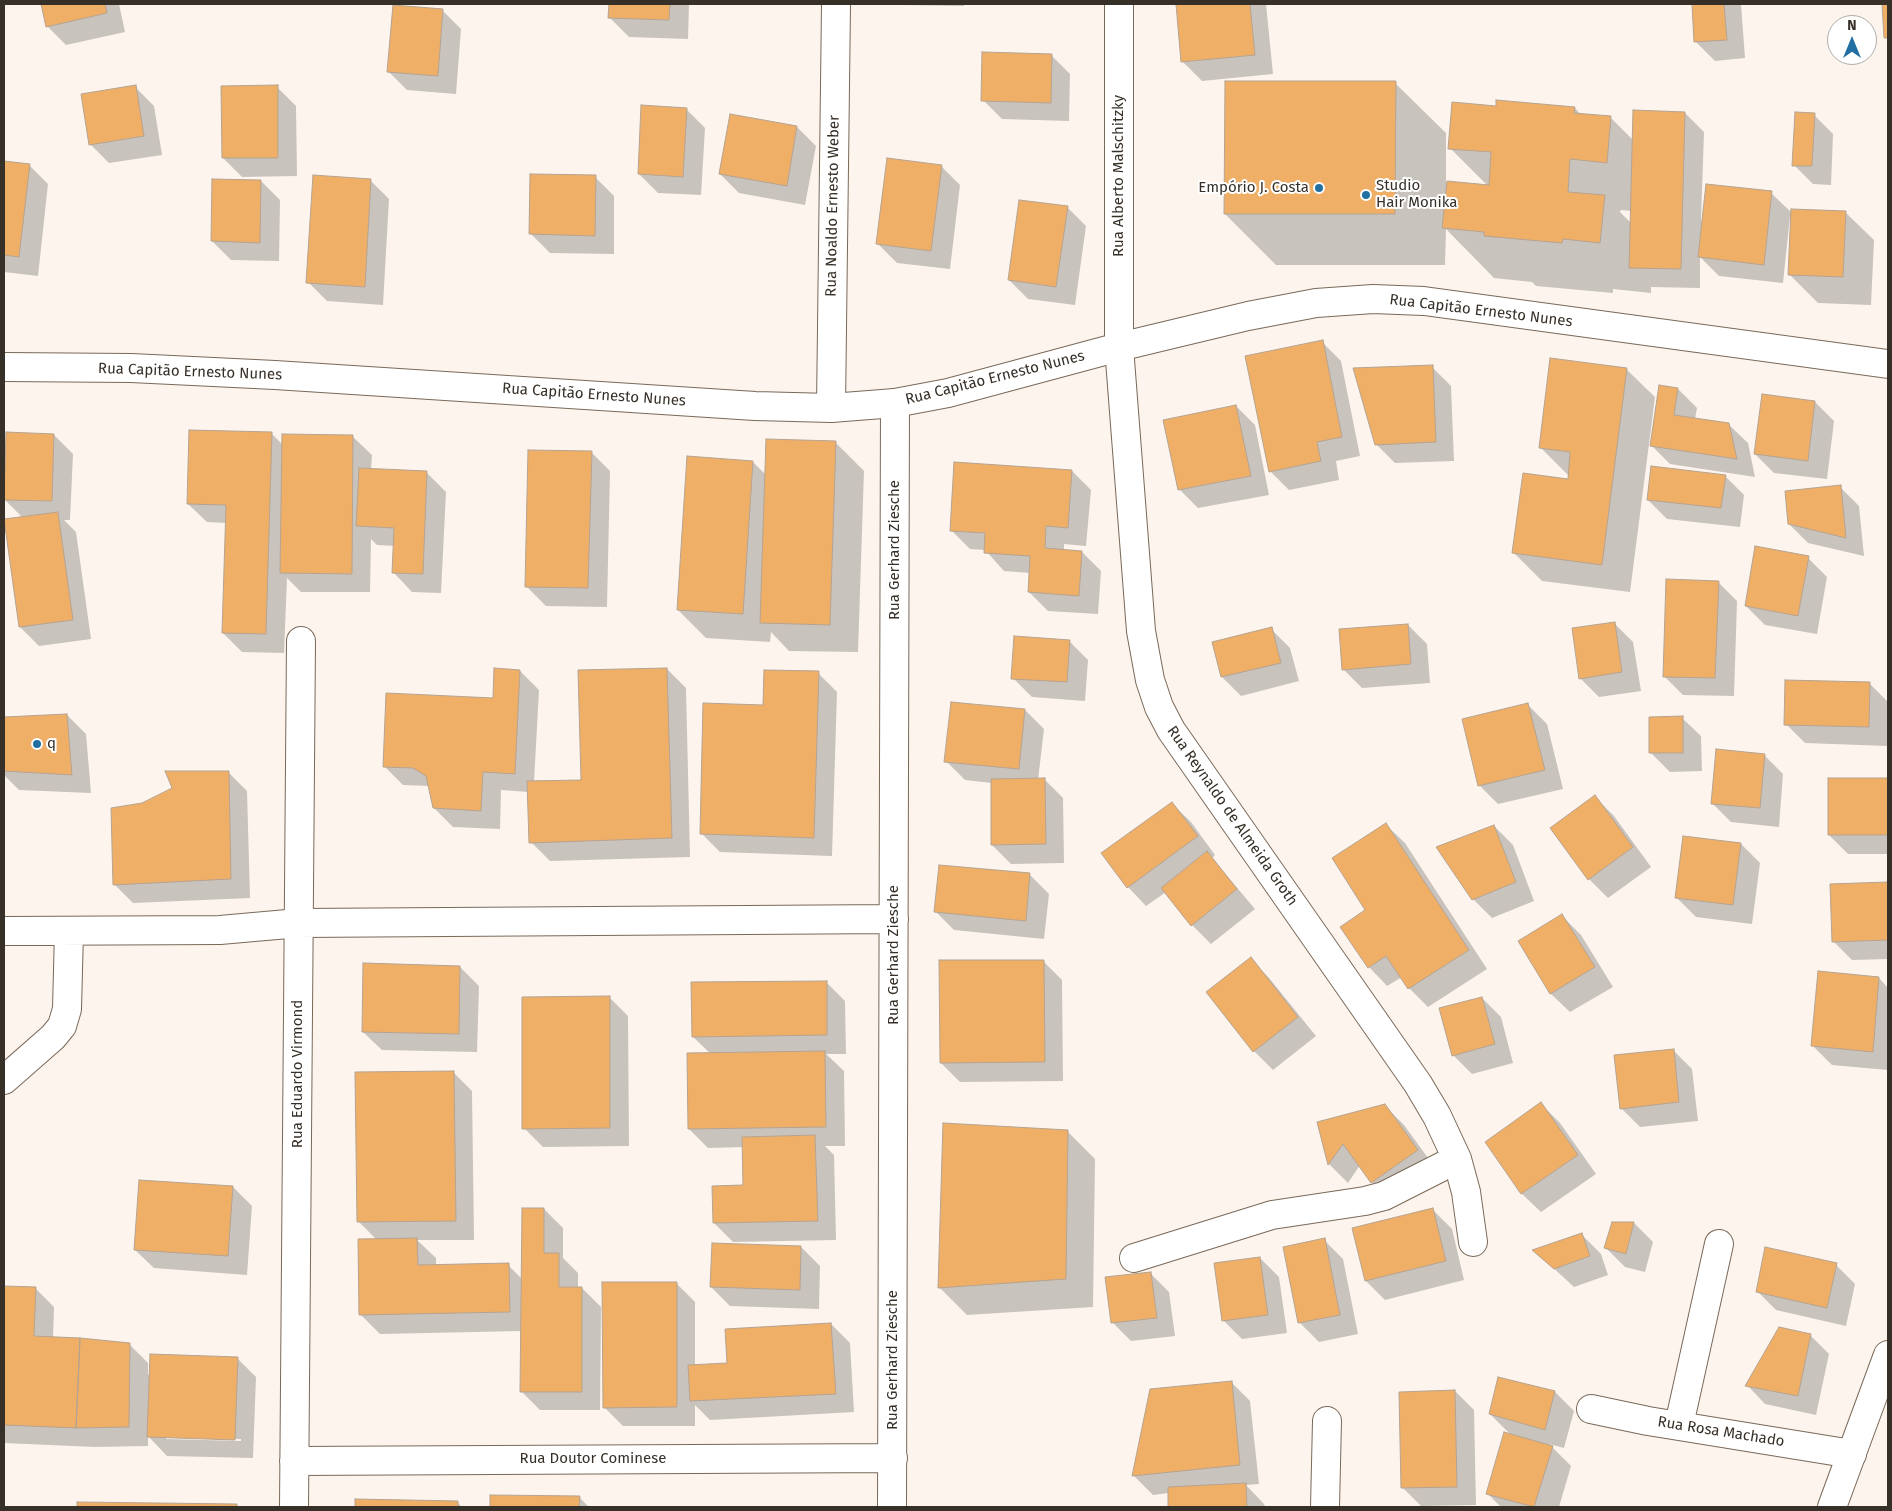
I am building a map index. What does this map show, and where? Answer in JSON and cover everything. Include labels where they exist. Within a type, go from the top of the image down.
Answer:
[{"type":"street","name":"Rua Noaldo Ernesto Weber","points":[[831,408],[836,4]]},
{"type":"street","name":"Rua Alberto Malschitzky","points":[[1118,347],[1119,4]]},
{"type":"street","name":"Rua Capitão Ernesto Nunes","points":[[4,367],[130,368],[275,375],[755,406],[831,408],[895,403],[948,393],[1118,347],[1268,312],[1316,303],[1373,299],[1424,301],[1888,364]]},
{"type":"street","name":"Rua Reynaldo de Almeida Groth","points":[[1118,347],[1141,631],[1150,680],[1159,707],[1171,730],[1418,1084],[1437,1116],[1457,1159],[1466,1192],[1473,1242]]},
{"type":"street","name":"Rua Gerhard Ziesche","points":[[892,1507],[895,403]]},
{"type":"street","name":"Rua Eduardo Virmond","points":[[294,1507],[301,641]]},
{"type":"street","points":[[4,931],[220,930],[299,923],[894,919]]},
{"type":"street","points":[[4,1080],[53,1037],[62,1026],[66,1009],[69,931]]},
{"type":"street","points":[[1134,1258],[1272,1216],[1378,1198],[1457,1159]]},
{"type":"street","points":[[1679,1425],[1719,1244]]},
{"type":"street","points":[[1832,1507],[1888,1355]]},
{"type":"street","name":"Rua Rosa Machado","points":[[1591,1408],[1852,1454]]},
{"type":"street","points":[[1325,1507],[1327,1421]]},
{"type":"street","name":"Rua Doutor Cominese","points":[[294,1461],[893,1458]]},
{"type":"building","points":[[41,4],[105,4],[107,13],[46,27]]},
{"type":"building","points":[[609,4],[670,4],[669,20],[608,18]]},
{"type":"building","points":[[1176,4],[1250,4],[1255,55],[1181,62]]},
{"type":"building","points":[[1692,4],[1724,4],[1727,40],[1694,42]]},
{"type":"building","points":[[1882,4],[1888,4],[1888,38],[1884,38]]},
{"type":"building","points":[[393,5],[443,9],[438,76],[387,72]]},
{"type":"building","points":[[982,52],[1052,54],[1051,103],[981,101]]},
{"type":"building","points":[[1225,81],[1396,81],[1395,214],[1224,214]]},
{"type":"building","points":[[136,85],[144,136],[89,145],[81,94]]},
{"type":"building","points":[[278,85],[278,158],[222,158],[221,86]]},
{"type":"building","points":[[1496,100],[1575,107],[1574,113],[1611,116],[1607,163],[1570,159],[1568,192],[1605,195],[1600,243],[1563,239],[1562,243],[1484,236],[1484,232],[1442,228],[1447,181],[1489,185],[1491,152],[1448,149],[1452,102],[1496,106]]},
{"type":"building","points":[[641,105],[687,108],[683,177],[638,174]]},
{"type":"building","points":[[1633,110],[1685,112],[1681,269],[1629,268]]},
{"type":"building","points":[[1795,112],[1815,113],[1812,166],[1792,166]]},
{"type":"building","points":[[730,114],[797,126],[787,186],[719,174]]},
{"type":"building","points":[[887,158],[942,165],[931,251],[876,244]]},
{"type":"building","points":[[4,161],[30,164],[19,257],[4,255]]},
{"type":"building","points":[[530,174],[596,175],[595,236],[529,234]]},
{"type":"building","points":[[313,175],[371,179],[365,287],[306,283]]},
{"type":"building","points":[[212,179],[261,180],[260,243],[211,241]]},
{"type":"building","points":[[1706,184],[1772,191],[1764,265],[1698,257]]},
{"type":"building","points":[[1019,200],[1068,206],[1056,287],[1008,280]]},
{"type":"building","points":[[1791,209],[1846,211],[1843,277],[1788,275]]},
{"type":"building","points":[[1323,340],[1342,437],[1317,442],[1321,461],[1269,472],[1245,356]]},
{"type":"building","points":[[1550,358],[1627,368],[1602,565],[1512,553],[1523,473],[1568,479],[1570,452],[1539,448]]},
{"type":"building","points":[[1433,365],[1436,442],[1375,445],[1353,368]]},
{"type":"building","points":[[1659,385],[1678,388],[1674,415],[1729,423],[1737,459],[1650,446]]},
{"type":"building","points":[[1762,394],[1815,401],[1808,461],[1754,454]]},
{"type":"building","points":[[1236,405],[1251,476],[1178,490],[1163,420]]},
{"type":"building","points":[[189,430],[272,432],[266,634],[222,633],[226,505],[187,504]]},
{"type":"building","points":[[6,432],[54,434],[52,501],[4,500]]},
{"type":"building","points":[[282,434],[353,435],[352,574],[280,573]]},
{"type":"building","points":[[766,439],[836,441],[830,625],[760,623]]},
{"type":"building","points":[[528,450],[592,451],[588,588],[525,587]]},
{"type":"building","points":[[687,456],[753,461],[743,614],[677,610]]},
{"type":"building","points":[[954,462],[1072,470],[1068,528],[1046,526],[1045,548],[1082,551],[1079,596],[1028,592],[1030,556],[984,553],[985,533],[950,531]]},
{"type":"building","points":[[1651,466],[1726,475],[1721,508],[1647,500]]},
{"type":"building","points":[[359,468],[427,471],[423,574],[392,573],[394,528],[356,526]]},
{"type":"building","points":[[1841,485],[1846,538],[1788,524],[1785,491]]},
{"type":"building","points":[[58,512],[73,620],[19,627],[4,519]]},
{"type":"building","points":[[1755,546],[1809,556],[1798,616],[1745,606]]},
{"type":"building","points":[[1666,579],[1719,581],[1715,678],[1663,677]]},
{"type":"building","points":[[1615,622],[1622,672],[1579,679],[1572,628]]},
{"type":"building","points":[[1408,624],[1411,664],[1342,670],[1339,629]]},
{"type":"building","points":[[1272,627],[1281,663],[1221,677],[1212,642]]},
{"type":"building","points":[[1014,636],[1070,640],[1067,682],[1011,679]]},
{"type":"building","points":[[494,668],[520,670],[515,774],[483,772],[481,811],[433,808],[426,776],[413,768],[383,767],[386,693],[493,698]]},
{"type":"building","points":[[667,668],[672,838],[529,843],[527,781],[581,780],[578,670]]},
{"type":"building","points":[[764,670],[819,671],[814,838],[700,834],[703,703],[763,705]]},
{"type":"building","points":[[1785,680],[1870,682],[1869,727],[1784,725]]},
{"type":"building","points":[[951,702],[1025,709],[1019,769],[944,762]]},
{"type":"building","points":[[1528,703],[1545,770],[1478,786],[1462,719]]},
{"type":"building","name":"q","points":[[67,714],[72,775],[4,771],[4,717]]},
{"type":"building","points":[[1683,716],[1683,753],[1649,753],[1649,717]]},
{"type":"building","points":[[1716,749],[1765,754],[1760,808],[1711,804]]},
{"type":"building","points":[[165,771],[229,771],[231,879],[113,885],[111,808],[142,803],[172,788]]},
{"type":"building","points":[[1045,778],[1046,844],[991,845],[991,779]]},
{"type":"building","points":[[1828,778],[1888,778],[1888,835],[1828,835]]},
{"type":"building","points":[[1595,795],[1633,847],[1588,880],[1550,828]]},
{"type":"building","points":[[1172,802],[1198,836],[1127,888],[1101,853]]},
{"type":"building","points":[[1386,823],[1469,950],[1408,989],[1386,956],[1368,968],[1340,927],[1365,910],[1332,858]]},
{"type":"building","points":[[1494,825],[1516,882],[1472,900],[1436,847]]},
{"type":"building","points":[[1683,836],[1741,843],[1733,905],[1675,898]]},
{"type":"building","points":[[1207,851],[1237,889],[1191,926],[1161,888]]},
{"type":"building","points":[[939,865],[1030,873],[1026,921],[934,912]]},
{"type":"building","points":[[1888,882],[1888,940],[1832,942],[1830,884]]},
{"type":"building","points":[[1562,914],[1595,967],[1550,994],[1518,941]]},
{"type":"building","points":[[1251,957],[1298,1017],[1253,1052],[1206,992]]},
{"type":"building","points":[[939,960],[1044,960],[1045,1062],[940,1063]]},
{"type":"building","points":[[363,963],[460,966],[459,1034],[362,1032]]},
{"type":"building","points":[[1818,971],[1879,977],[1873,1052],[1811,1046]]},
{"type":"building","points":[[827,981],[827,1035],[692,1037],[691,982]]},
{"type":"building","points":[[610,996],[610,1128],[522,1129],[522,997]]},
{"type":"building","points":[[1482,997],[1495,1044],[1452,1056],[1439,1008]]},
{"type":"building","points":[[1674,1049],[1679,1102],[1620,1109],[1614,1055]]},
{"type":"building","points":[[825,1051],[826,1127],[688,1129],[687,1053]]},
{"type":"building","points":[[454,1071],[456,1221],[357,1222],[355,1072]]},
{"type":"building","points":[[1541,1102],[1578,1155],[1521,1194],[1485,1142]]},
{"type":"building","points":[[1385,1104],[1418,1150],[1371,1183],[1343,1144],[1328,1165],[1317,1122]]},
{"type":"building","points":[[943,1123],[1068,1130],[1066,1279],[938,1288]]},
{"type":"building","points":[[815,1135],[818,1221],[713,1223],[712,1186],[743,1185],[742,1137]]},
{"type":"building","points":[[139,1180],[233,1186],[228,1256],[134,1250]]},
{"type":"building","points":[[522,1208],[544,1208],[544,1253],[559,1253],[559,1287],[582,1287],[582,1392],[520,1392]]},
{"type":"building","points":[[1433,1208],[1446,1261],[1365,1281],[1352,1228]]},
{"type":"building","points":[[1612,1222],[1634,1222],[1626,1254],[1604,1248]]},
{"type":"building","points":[[1582,1233],[1590,1256],[1554,1269],[1532,1250]]},
{"type":"building","points":[[417,1238],[418,1265],[509,1263],[510,1312],[359,1315],[358,1239]]},
{"type":"building","points":[[1325,1238],[1340,1315],[1298,1323],[1283,1247]]},
{"type":"building","points":[[712,1243],[801,1246],[800,1290],[710,1287]]},
{"type":"building","points":[[1765,1247],[1837,1263],[1827,1308],[1756,1292]]},
{"type":"building","points":[[1260,1257],[1268,1315],[1222,1321],[1214,1263]]},
{"type":"building","points":[[1151,1272],[1157,1318],[1111,1323],[1105,1277]]},
{"type":"building","points":[[602,1282],[677,1282],[677,1407],[603,1408]]},
{"type":"building","points":[[4,1286],[36,1287],[34,1336],[80,1338],[76,1428],[4,1425]]},
{"type":"building","points":[[831,1323],[836,1394],[690,1401],[688,1365],[727,1363],[725,1329]]},
{"type":"building","points":[[1779,1327],[1811,1334],[1798,1396],[1745,1386]]},
{"type":"building","points":[[80,1338],[130,1343],[129,1427],[76,1428]]},
{"type":"building","points":[[150,1354],[238,1357],[235,1440],[147,1437]]},
{"type":"building","points":[[1498,1377],[1555,1391],[1545,1430],[1489,1414]]},
{"type":"building","points":[[1232,1381],[1240,1465],[1132,1476],[1150,1389]]},
{"type":"building","points":[[1455,1390],[1457,1487],[1401,1488],[1399,1392]]},
{"type":"building","points":[[1504,1432],[1553,1446],[1534,1507],[1486,1494]]},
{"type":"building","points":[[1246,1483],[1247,1507],[1168,1507],[1168,1487]]},
{"type":"building","points":[[490,1495],[580,1496],[579,1507],[490,1507]]},
{"type":"building","points":[[355,1499],[458,1501],[458,1507],[355,1507]]},
{"type":"building","points":[[77,1502],[237,1504],[237,1507],[77,1507]]},
{"type":"place","name":"Empório J. Costa","points":[[1319,188]]},
{"type":"place","name":"Studio Hair Monika","points":[[1366,195]]},
{"type":"place","name":"q","points":[[37,744]]}]
